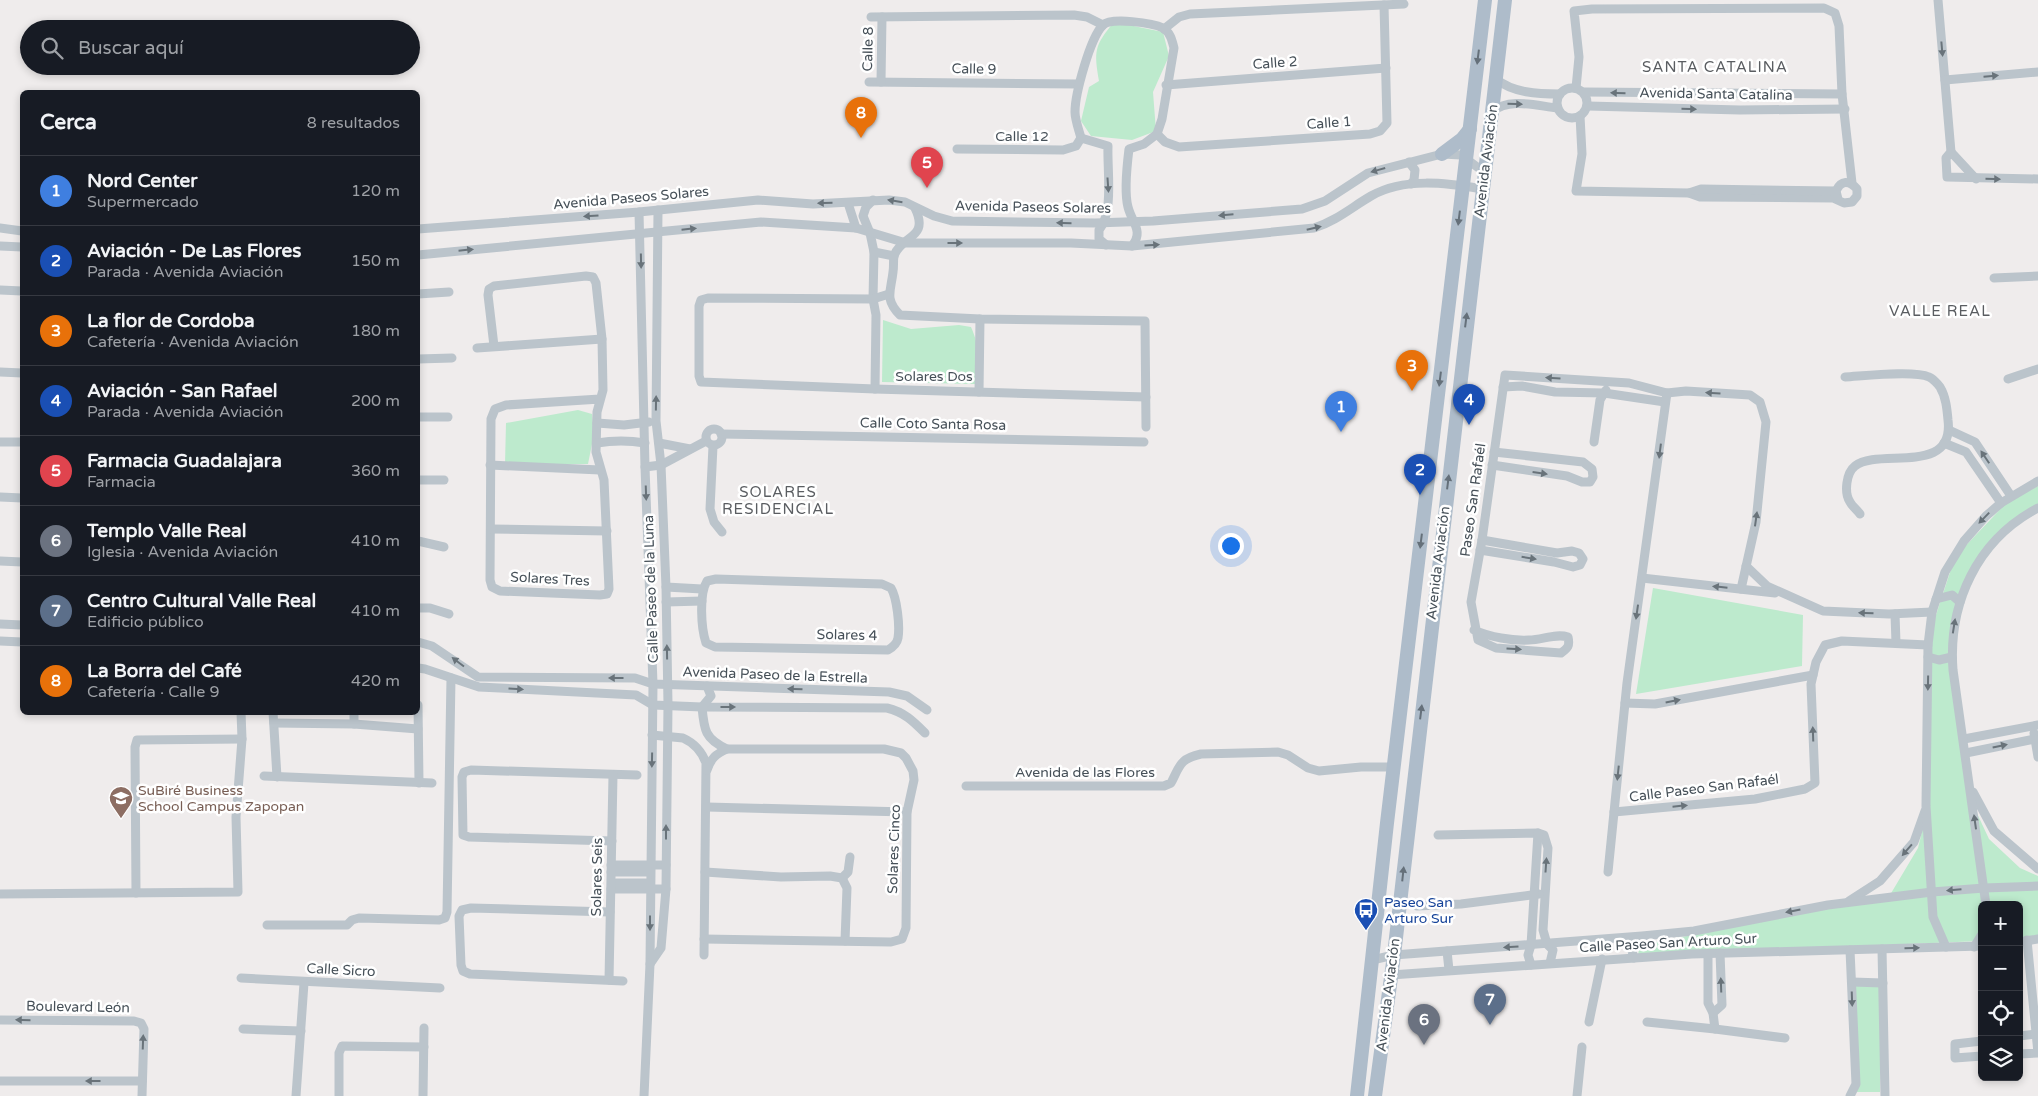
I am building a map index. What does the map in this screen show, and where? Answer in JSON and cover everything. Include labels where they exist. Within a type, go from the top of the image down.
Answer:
[{"type":"main road","points":[[1484,4],[1504,5]]},
{"type":"main road","name":"Avenida Aviación","points":[[1357,1096],[1393,767],[1484,4]]},
{"type":"main road","name":"Avenida Aviación","points":[[1375,1096],[1394,956],[1504,5]]},
{"type":"main road","points":[[1442,154],[1462,140],[1470,128]]},
{"type":"street","points":[[1938,0],[1951,152],[1976,179]]},
{"type":"street","points":[[1164,29],[1179,18],[1190,14],[1404,4]]},
{"type":"street","name":"Calle 1","points":[[1157,134],[1165,142],[1179,147],[1370,134],[1380,131],[1387,123],[1384,5]]},
{"type":"street","points":[[1580,90],[1566,88],[1560,94],[1558,108],[1564,116],[1575,118],[1580,116],[1588,106],[1588,99],[1580,90],[1579,57],[1574,11],[1592,9],[1824,8],[1835,13],[1839,26],[1842,94],[1852,183],[1857,189],[1857,196],[1852,202],[1844,203],[1837,195],[1701,189],[1689,193],[1576,191],[1582,154],[1580,116]]},
{"type":"street","points":[[871,17],[1074,15],[1087,17],[1103,25]]},
{"type":"street","name":"Calle 8","points":[[881,82],[882,17]]},
{"type":"street","points":[[1106,245],[1100,239],[1099,230],[1104,223],[1109,201],[1108,146],[1081,138],[1074,114],[1078,84],[1093,44],[1103,25],[1112,21],[1153,24],[1164,29],[1170,36],[1174,48],[1166,85],[1162,120],[1157,134],[1144,144],[1129,149],[1127,205],[1133,222],[1138,229],[1138,239],[1132,246]]},
{"type":"street","name":"Calle 2","points":[[1166,85],[1386,68]]},
{"type":"street","points":[[1945,80],[2038,72]]},
{"type":"street","points":[[1496,79],[1512,89],[1543,94],[1560,94]]},
{"type":"street","name":"Calle 9","points":[[869,82],[1078,84]]},
{"type":"street","name":"Avenida Santa Catalina","points":[[1580,90],[1740,95],[1842,94]]},
{"type":"street","points":[[1740,95],[1740,110]]},
{"type":"street","points":[[1492,112],[1498,107],[1508,104],[1558,108]]},
{"type":"street","name":"Avenida Santa Catalina","points":[[1588,106],[1740,110],[1844,109]]},
{"type":"street","name":"Calle 12","points":[[957,150],[1062,150],[1076,146],[1081,138]]},
{"type":"street","points":[[1951,152],[1946,158],[1948,177],[2038,180]]},
{"type":"street","name":"Avenida Paseos Solares","points":[[420,229],[640,212],[758,200],[813,204],[848,203],[880,199],[905,202],[915,208],[952,221],[1133,222],[1302,209],[1325,201],[1368,172],[1442,154],[1454,153],[1466,157]]},
{"type":"street","points":[[1466,157],[1484,172]]},
{"type":"street","points":[[1409,162],[1415,170],[1411,184]]},
{"type":"street","points":[[1837,195],[1839,185],[1845,182],[1852,183]]},
{"type":"street","points":[[420,255],[761,222],[856,228],[906,243],[1071,243],[1132,246],[1314,228],[1339,218],[1383,190],[1411,184],[1462,185],[1482,189]]},
{"type":"street","points":[[870,233],[863,216],[866,207],[873,200]]},
{"type":"street","points":[[848,203],[856,228]]},
{"type":"street","points":[[915,208],[920,218],[919,225],[915,234],[894,256],[889,294],[891,306],[900,314],[980,319],[1145,321],[1146,426]]},
{"type":"street","name":"Calle Paseo de la Luna","points":[[650,964],[661,948],[666,889],[668,705],[661,465],[656,421],[658,210]]},
{"type":"street","name":"Calle Paseo de la Luna","points":[[640,212],[645,467],[653,684],[650,964],[644,1096]]},
{"type":"street","points":[[0,228],[20,230]]},
{"type":"street","name":"Solares Dos","points":[[870,233],[874,252],[873,299],[876,315],[875,389],[979,392],[980,319]]},
{"type":"street","points":[[0,246],[20,248]]},
{"type":"street","points":[[874,252],[894,256]]},
{"type":"street","name":"Solares Tres","points":[[494,346],[488,295],[490,289],[494,286],[586,276],[593,277],[596,282],[602,339],[603,390],[597,423],[596,452],[604,480],[609,589],[606,594],[600,595],[500,591],[492,587],[490,580],[490,419],[495,409],[506,405],[600,399]]},
{"type":"street","points":[[1994,278],[2038,276]]},
{"type":"street","points":[[0,290],[20,291]]},
{"type":"street","points":[[420,294],[449,292]]},
{"type":"street","points":[[875,389],[702,382],[699,376],[699,306],[701,300],[708,298],[873,299],[889,294]]},
{"type":"street","points":[[477,348],[602,339]]},
{"type":"street","points":[[420,359],[452,358]]},
{"type":"street","points":[[2008,379],[2038,369]]},
{"type":"street","points":[[0,372],[20,373]]},
{"type":"street","points":[[1845,376],[1916,374],[1930,377],[1940,387],[1946,400],[1949,430],[1944,443],[1932,454],[1919,457],[1866,461],[1854,467],[1848,479],[1846,491],[1849,502],[1860,514]]},
{"type":"street","name":"Paseo San Rafaél","points":[[1474,630],[1471,602],[1482,540],[1505,375],[1614,382]]},
{"type":"street","points":[[1594,442],[1600,400],[1614,382],[1629,383],[1666,398]]},
{"type":"street","points":[[1628,395],[1629,383]]},
{"type":"street","points":[[1503,387],[1522,386],[1555,392],[1604,393],[1666,398],[1686,391],[1750,395],[1760,402],[1766,422],[1756,522],[1741,589]]},
{"type":"street","points":[[979,392],[1146,397]]},
{"type":"street","name":"Calle Paseo San Rafaél","points":[[1666,398],[1661,451],[1625,703],[1614,812],[1754,799],[1805,789],[1815,783],[1811,684],[1816,662],[1825,645],[1842,641],[1928,645]]},
{"type":"street","points":[[420,417],[448,417]]},
{"type":"street","points":[[597,423],[624,425],[656,421]]},
{"type":"street","name":"Calle Coto Santa Rosa","points":[[710,443],[706,436],[711,430],[717,430],[721,434],[1144,442]]},
{"type":"street","points":[[1949,430],[1975,442],[2011,496]]},
{"type":"street","name":"Calle Coto Santa Rosa","points":[[645,467],[661,465],[690,450],[710,443],[720,442],[721,434]]},
{"type":"street","points":[[597,443],[614,440],[645,443]]},
{"type":"street","points":[[0,442],[20,442]]},
{"type":"street","points":[[710,443],[710,509],[714,522],[722,532]]},
{"type":"street","points":[[1944,443],[1966,452],[2001,503]]},
{"type":"street","points":[[659,444],[690,450]]},
{"type":"street","points":[[1492,465],[1567,476],[1582,482],[1590,482],[1593,477],[1592,469],[1583,462],[1494,452]]},
{"type":"street","points":[[490,466],[600,470]]},
{"type":"street","points":[[420,480],[444,480]]},
{"type":"street","points":[[1946,947],[1933,917],[1926,806],[1928,645],[1932,612],[1945,572],[1954,556],[1986,516],[2011,496],[2038,481]]},
{"type":"street","points":[[0,497],[20,498]]},
{"type":"street","points":[[1986,901],[1952,657],[1954,623],[1969,580],[1983,554],[2015,523],[2038,508]]},
{"type":"street","points":[[490,529],[606,532]]},
{"type":"street","points":[[1480,550],[1554,562],[1573,567],[1580,565],[1583,559],[1579,553],[1572,551],[1557,553],[1482,540]]},
{"type":"street","points":[[420,541],[444,547]]},
{"type":"street","points":[[0,561],[20,562]]},
{"type":"street","points":[[1746,566],[1767,586],[1823,611],[1895,614],[1932,612]]},
{"type":"street","points":[[1642,578],[1786,594]]},
{"type":"street","name":"Solares 4","points":[[716,579],[882,584],[891,588],[896,596],[898,639],[894,646],[888,650],[716,647],[706,643],[703,634],[702,601],[702,589],[707,581],[716,579]]},
{"type":"street","name":"Solares 4","points":[[666,587],[702,589]]},
{"type":"street","points":[[1936,598],[1952,596],[1960,602]]},
{"type":"street","points":[[666,602],[702,601]]},
{"type":"street","points":[[420,608],[430,608],[449,614]]},
{"type":"street","points":[[1895,614],[1896,643]]},
{"type":"street","points":[[0,624],[20,626]]},
{"type":"street","points":[[1474,630],[1485,634],[1528,640],[1562,635],[1568,637],[1570,643],[1568,649],[1561,653],[1496,648],[1478,640],[1474,630]]},
{"type":"street","points":[[0,641],[20,642]]},
{"type":"street","points":[[420,643],[432,646],[478,677],[479,687]]},
{"type":"street","points":[[1928,657],[1940,660],[1952,657]]},
{"type":"street","points":[[420,668],[479,687],[636,695],[653,705],[887,708],[899,711],[925,733]]},
{"type":"street","points":[[1625,703],[1655,704],[1813,675]]},
{"type":"street","name":"Avenida Paseo de la Estrella","points":[[478,677],[635,678],[653,684],[668,685],[898,693],[915,700],[927,710]]},
{"type":"street","points":[[267,925],[347,926],[352,920],[359,918],[439,920],[445,918],[447,912],[451,678]]},
{"type":"street","points":[[707,686],[711,696],[702,707],[704,726],[709,738],[727,749]]},
{"type":"street","points":[[842,708],[843,691]]},
{"type":"street","points":[[0,894],[238,892],[236,818],[242,739],[241,715]]},
{"type":"street","points":[[273,715],[277,777]]},
{"type":"street","points":[[354,715],[354,724]]},
{"type":"street","points":[[418,715],[419,782]]},
{"type":"street","points":[[274,723],[354,724],[418,729]]},
{"type":"street","points":[[1964,739],[2035,726],[2038,757]]},
{"type":"street","points":[[652,734],[683,738],[702,752],[707,770],[704,955]]},
{"type":"street","points":[[136,893],[135,747],[137,740],[242,739]]},
{"type":"street","points":[[1966,753],[2035,739]]},
{"type":"street","points":[[707,770],[710,760],[718,753],[727,749]]},
{"type":"street","name":"Solares Cinco","points":[[704,939],[891,942],[898,941],[905,935],[906,812],[914,780],[910,765],[901,753],[884,749],[727,749]]},
{"type":"street","name":"Avenida de las Flores","points":[[966,786],[1164,786],[1170,784],[1182,762],[1189,757],[1201,754],[1278,752],[1288,755],[1308,768],[1319,771],[1361,767],[1393,767]]},
{"type":"street","points":[[612,841],[469,837],[463,835],[462,777],[464,772],[471,770],[637,775]]},
{"type":"street","name":"Solares Seis","points":[[609,980],[613,774]]},
{"type":"street","points":[[264,776],[432,783]]},
{"type":"street","points":[[1970,788],[1994,831],[2038,869]]},
{"type":"street","points":[[1848,902],[1880,881],[1914,842],[1926,806]]},
{"type":"street","points":[[707,807],[906,812]]},
{"type":"street","points":[[1608,872],[1614,812]]},
{"type":"street","points":[[1531,965],[1528,955],[1531,945],[1538,833]]},
{"type":"street","points":[[1438,835],[1538,833],[1544,835],[1548,848],[1543,930],[1547,944],[1553,950],[1550,964]]},
{"type":"street","points":[[842,878],[848,872],[850,857]]},
{"type":"street","points":[[611,868],[650,868],[666,865]]},
{"type":"street","points":[[705,872],[782,877],[830,876],[842,878],[846,882],[847,888],[845,941]]},
{"type":"street","points":[[611,886],[650,886],[666,889]]},
{"type":"street","name":"Calle Paseo San Arturo Sur","points":[[1372,960],[1447,951],[1694,931],[1848,902],[1932,892],[2038,886]]},
{"type":"street","points":[[1417,906],[1461,904],[1545,894]]},
{"type":"street","points":[[610,912],[471,908],[462,910],[459,916],[462,971],[470,974],[623,981]]},
{"type":"street","points":[[1634,958],[1632,951],[1633,943],[1642,936]]},
{"type":"street","points":[[2023,1054],[2038,1053],[2023,941],[2038,939]]},
{"type":"street","name":"Calle Paseo San Arturo Sur","points":[[1391,975],[1602,959],[1720,953],[1978,946]]},
{"type":"street","points":[[1882,949],[1885,1096]]},
{"type":"street","points":[[1850,950],[1856,1084],[1850,1096]]},
{"type":"street","points":[[1447,951],[1448,970]]},
{"type":"street","points":[[1713,1013],[1722,1005],[1720,953]]},
{"type":"street","points":[[1708,954],[1708,1003],[1713,1013],[1715,1029]]},
{"type":"street","points":[[1589,1022],[1602,959]]},
{"type":"street","name":"Calle Sicro","points":[[241,978],[304,983],[440,988]]},
{"type":"street","points":[[1852,982],[1883,983]]},
{"type":"street","points":[[296,1096],[304,983]]},
{"type":"street","name":"Boulevard León","points":[[0,1020],[134,1021],[141,1023],[144,1029],[142,1096]]},
{"type":"street","points":[[1647,1022],[1785,1038]]},
{"type":"street","points":[[423,1096],[424,1028]]},
{"type":"street","points":[[243,1029],[301,1030]]},
{"type":"street","points":[[2023,1036],[2036,1034]]},
{"type":"street","points":[[1978,1041],[1955,1044],[1956,1058],[1978,1056]]},
{"type":"street","points":[[339,1096],[339,1054],[342,1046],[424,1047]]},
{"type":"street","points":[[1577,1096],[1582,1047]]},
{"type":"street","points":[[0,1081],[142,1081]]},
{"type":"green space","points":[[1114,22],[1163,32],[1169,56],[1153,92],[1156,131],[1132,140],[1091,136],[1081,121],[1089,87],[1099,81],[1096,55],[1099,43]]},
{"type":"green space","points":[[883,320],[911,329],[959,325],[971,327],[978,355],[975,384],[882,382]]},
{"type":"green space","points":[[578,410],[592,414],[594,434],[588,464],[505,464],[506,423]]},
{"type":"green space","points":[[2038,486],[2038,504],[2007,524],[1955,603],[1950,653],[1968,794],[1989,839],[2020,868],[2038,876],[2038,936],[2023,938],[2023,901],[1978,901],[1978,941],[1638,955],[1640,945],[1848,905],[1887,900],[1918,848],[1929,803],[1930,651],[1933,624],[1955,557],[2009,500]]},
{"type":"green space","points":[[1653,588],[1803,615],[1802,666],[1636,694]]},
{"type":"green space","points":[[1854,983],[1881,983],[1880,1092],[1854,1092]]},
{"type":"place","name":"La Borra del Café","points":[[861,138]]},
{"type":"place","name":"Farmacia Guadalajara","points":[[927,188]]},
{"type":"place","name":"La flor de Cordoba","points":[[1412,391]]},
{"type":"place","name":"Aviación - San Rafael","points":[[1469,425]]},
{"type":"place","name":"Nord Center","points":[[1341,432]]},
{"type":"place","name":"Aviación - De Las Flores","points":[[1420,495]]},
{"type":"place","name":"SuBiré Business School Campus Zapopan","points":[[121,819]]},
{"type":"place","name":"Paseo San Arturo Sur","points":[[1366,931]]},
{"type":"place","name":"Centro Cultural Valle Real","points":[[1490,1025]]},
{"type":"place","name":"Templo Valle Real","points":[[1424,1045]]},
{"type":"district","name":"SANTA CATALINA","points":[[1715,67]]},
{"type":"district","name":"VALLE REAL","points":[[1940,311]]},
{"type":"district","name":"SOLARES RESIDENCIAL","points":[[778,500]]}]
